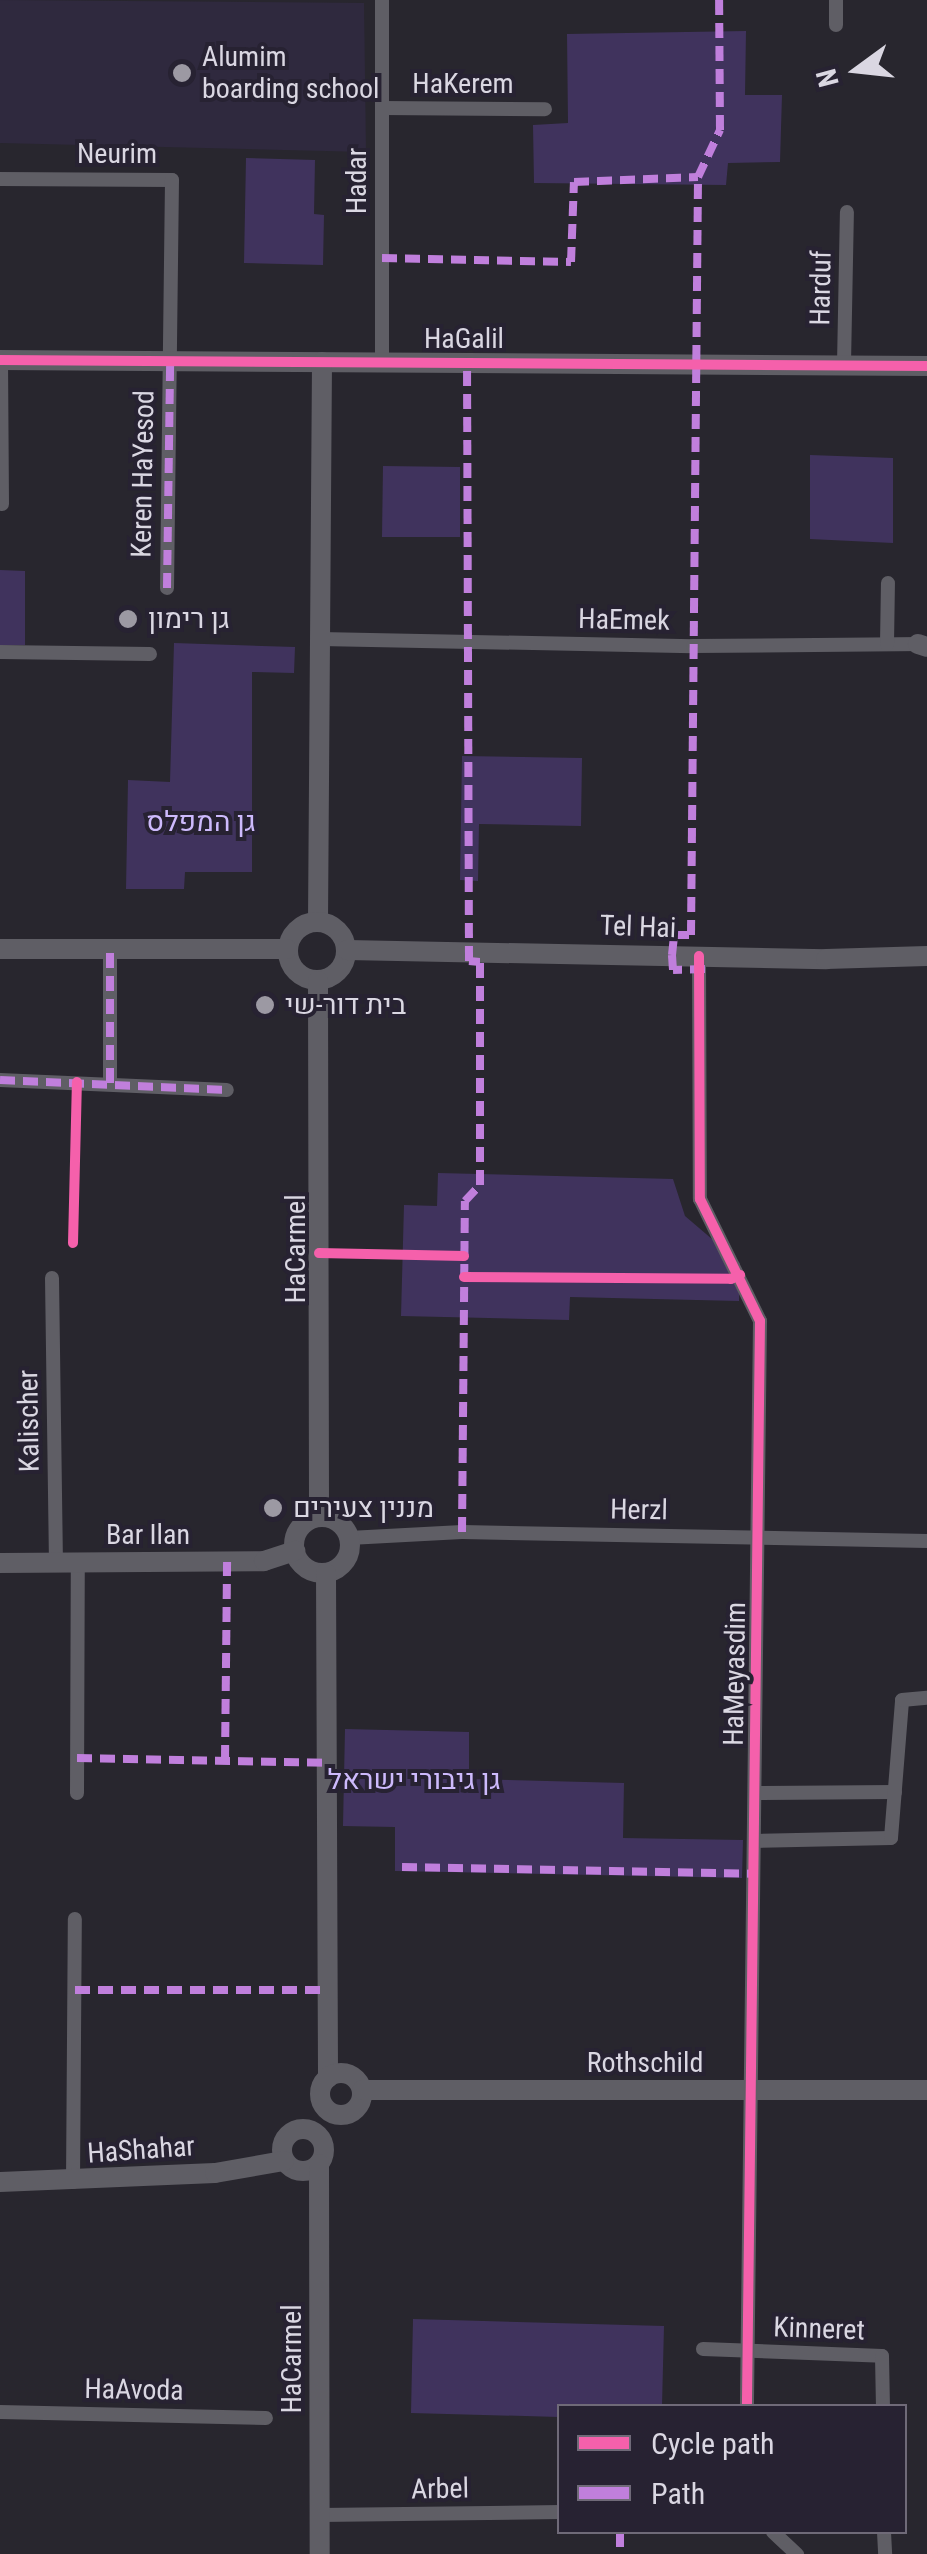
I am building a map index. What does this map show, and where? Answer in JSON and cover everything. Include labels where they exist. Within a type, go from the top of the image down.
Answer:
[{"type":"street","name":"Hadar","points":[[382,0],[382,362]]},
{"type":"street","points":[[836,0],[836,25]]},
{"type":"street","name":"HaKerem","points":[[382,108],[545,109]]},
{"type":"street","name":"Neurim","points":[[0,178],[172,180],[170,361]]},
{"type":"street","name":"Harduf","points":[[844,364],[847,212]]},
{"type":"street","points":[[1,360],[2,504]]},
{"type":"street","name":"HaGalil","points":[[1,360],[927,366]]},
{"type":"street","name":"Keren HaYesod","points":[[168,588],[170,361]]},
{"type":"street","points":[[318,921],[322,362]]},
{"type":"street","points":[[886,644],[888,583]]},
{"type":"street","name":"HaEmek","points":[[320,639],[694,646],[924,645]]},
{"type":"street","points":[[0,652],[150,654]]},
{"type":"street","points":[[318,921],[335,927],[346,950],[342,968],[318,980],[300,975],[287,949],[297,928],[318,921]]},
{"type":"street","points":[[0,949],[287,949]]},
{"type":"street","points":[[110,949],[110,1083]]},
{"type":"street","name":"Tel Hai","points":[[346,950],[927,956]]},
{"type":"street","name":"HaMeyasdim","points":[[699,956],[700,1199],[760,1321],[748,2404]]},
{"type":"street","name":"HaCarmel","points":[[318,980],[319,1517]]},
{"type":"street","points":[[0,1080],[227,1090]]},
{"type":"street","name":"Kalischer","points":[[52,1278],[56,1563]]},
{"type":"street","points":[[319,1517],[338,1522],[350,1538],[348,1557],[326,1573],[306,1568],[295,1551],[297,1532],[319,1517]]},
{"type":"street","name":"Herzl","points":[[350,1538],[462,1532],[927,1541]]},
{"type":"street","name":"Bar Ilan","points":[[0,1563],[264,1561],[295,1551]]},
{"type":"street","points":[[76,1792],[78,1563]]},
{"type":"street","points":[[326,1573],[324,2087],[330,2113],[342,2116],[356,2110],[362,2090],[346,2073],[324,2087],[299,2129],[282,2144],[284,2161],[302,2171],[321,2155],[342,2116]]},
{"type":"street","points":[[754,1841],[890,1838],[902,1700],[927,1698]]},
{"type":"street","points":[[756,1793],[895,1792]]},
{"type":"street","points":[[73,2182],[76,1918]]},
{"type":"street","name":"Rothschild","points":[[362,2090],[927,2090]]},
{"type":"street","points":[[299,2129],[316,2133],[321,2155]]},
{"type":"street","name":"HaCarmel","points":[[320,2554],[321,2155]]},
{"type":"street","name":"HaShahar","points":[[0,2182],[73,2182],[215,2173],[284,2161]]},
{"type":"street","name":"Kinneret","points":[[703,2350],[882,2356],[882,2404]]},
{"type":"street","name":"HaAvoda","points":[[0,2412],[266,2418]]},
{"type":"street","name":"Arbel","points":[[320,2515],[557,2512]]},
{"type":"street","points":[[775,2534],[797,2554]]},
{"type":"shaded area","name":"Alumim boarding school","points":[[0,0],[364,3],[366,152],[0,143]]},
{"type":"green space","points":[[746,31],[745,95],[782,95],[780,162],[728,163],[726,185],[534,183],[533,125],[568,123],[567,34]]},
{"type":"green space","points":[[246,158],[315,160],[314,214],[324,215],[323,265],[244,263]]},
{"type":"green space","points":[[810,455],[893,458],[893,543],[810,539]]},
{"type":"green space","points":[[383,466],[460,467],[460,537],[382,537]]},
{"type":"green space","points":[[0,570],[25,571],[25,645],[0,645]]},
{"type":"green space","name":"גן המפלס","points":[[174,643],[295,647],[294,673],[252,672],[252,872],[185,872],[184,889],[126,889],[128,780],[170,782]]},
{"type":"green space","points":[[462,756],[582,758],[581,826],[479,824],[478,881],[460,880]]},
{"type":"green space","points":[[438,1173],[673,1179],[685,1216],[740,1263],[739,1301],[570,1297],[569,1320],[401,1316],[404,1205],[437,1206]]},
{"type":"green space","name":"גן גיבורי ישראל","points":[[345,1729],[469,1732],[469,1779],[624,1783],[623,1838],[743,1840],[742,1878],[395,1871],[395,1827],[343,1826]]},
{"type":"green space","points":[[413,2319],[664,2326],[662,2404],[557,2404],[557,2417],[411,2413]]},
{"type":"marked path","points":[[705,969],[673,970],[672,955],[674,935],[691,935],[698,177],[720,130],[719,0]]},
{"type":"marked path","points":[[382,258],[571,262],[574,182],[698,177]]},
{"type":"marked path","points":[[167,588],[170,361]]},
{"type":"marked path","points":[[462,1532],[465,1201],[480,1185],[480,962],[469,961],[467,362]]},
{"type":"marked path","points":[[110,949],[110,1083]]},
{"type":"marked path","points":[[0,1080],[227,1090]]},
{"type":"marked path","points":[[225,1760],[227,1562]]},
{"type":"marked path","points":[[77,1758],[327,1763]]},
{"type":"marked path","points":[[402,1867],[754,1874]]},
{"type":"marked path","points":[[75,1990],[327,1990]]},
{"type":"marked path","points":[[620,2534],[620,2554]]},
{"type":"cycle path","points":[[0,360],[927,366]]},
{"type":"cycle path","points":[[699,956],[700,1199],[760,1321],[747,2404]]},
{"type":"cycle path","points":[[73,1243],[77,1082]]},
{"type":"cycle path","points":[[319,1253],[464,1256]]},
{"type":"cycle path","points":[[464,1277],[731,1279],[740,1275]]},
{"type":"place","name":"Alumim boarding school","points":[[182,73]]},
{"type":"place","name":"גן רימון","points":[[128,619]]},
{"type":"place","name":"בית דור-שי","points":[[265,1005]]},
{"type":"place","name":"מננין צעירים","points":[[273,1508]]}]
